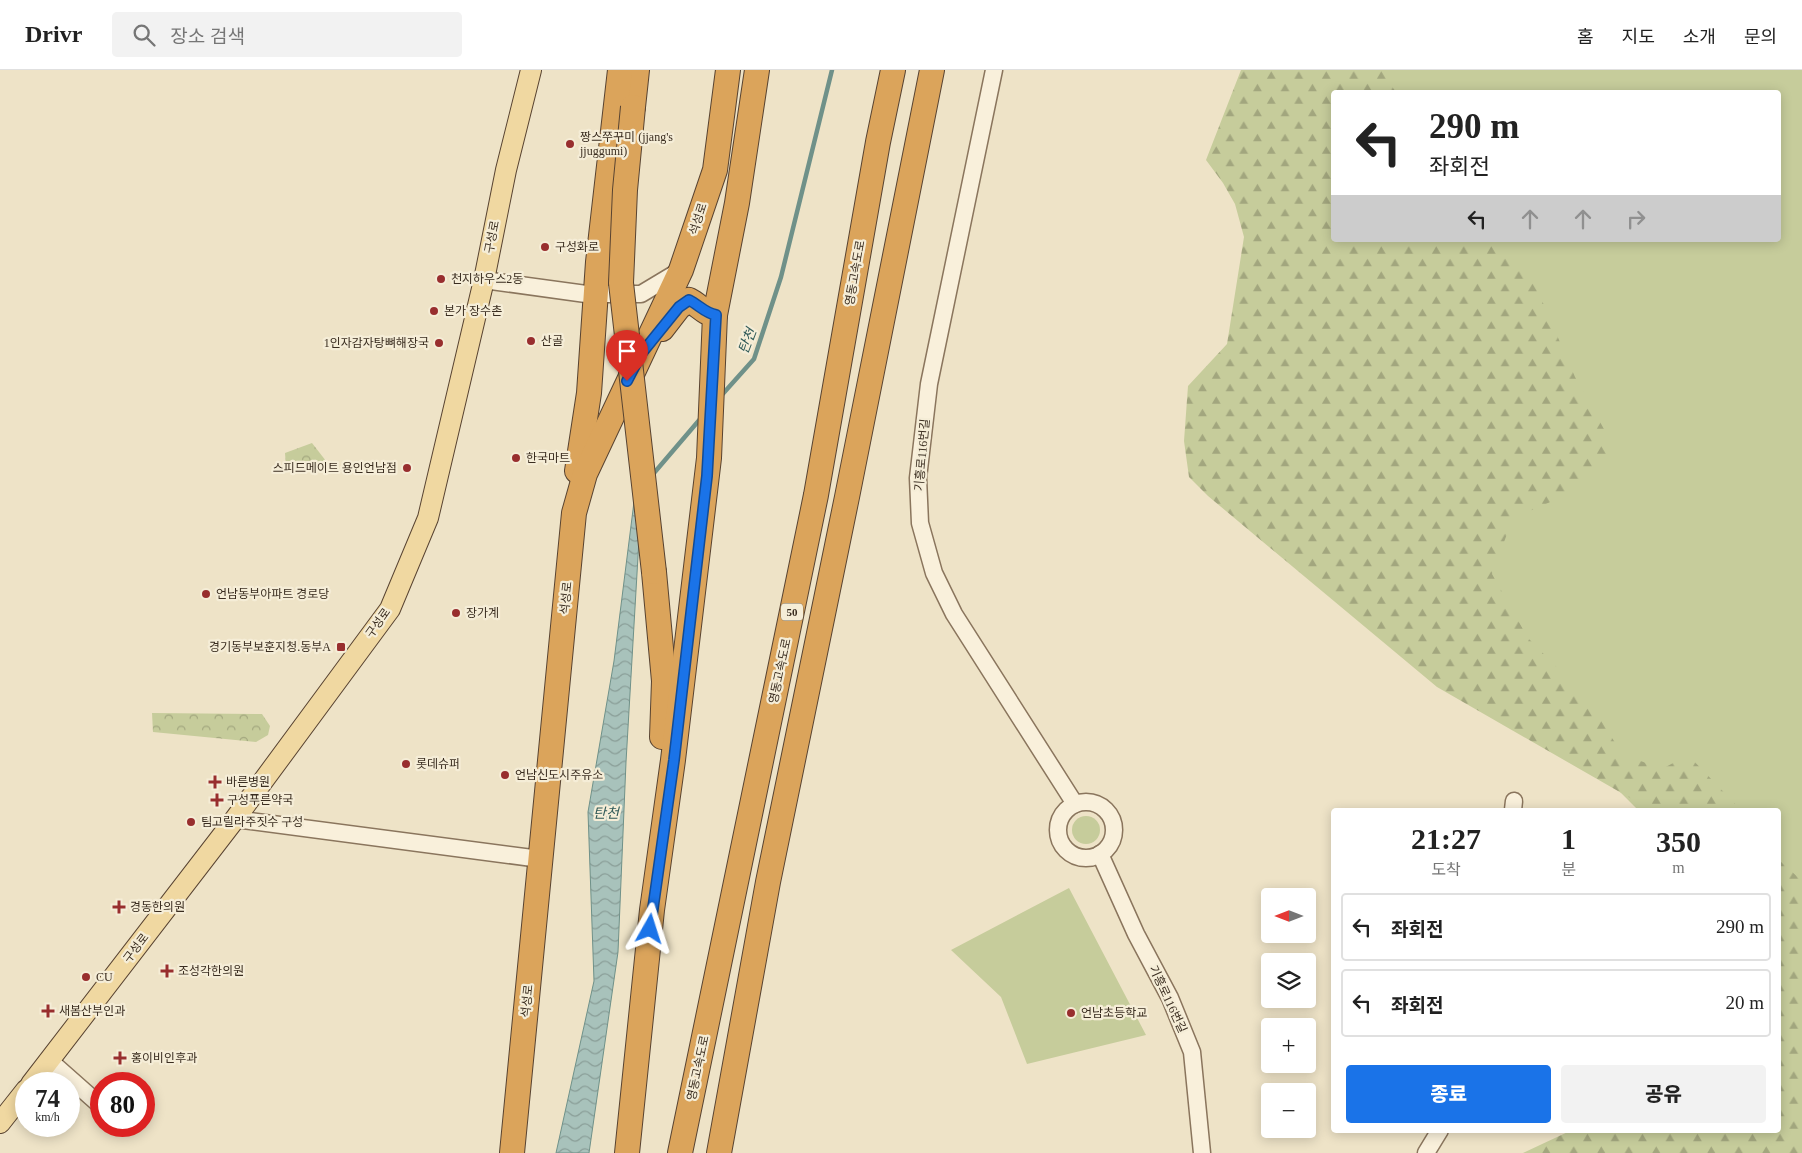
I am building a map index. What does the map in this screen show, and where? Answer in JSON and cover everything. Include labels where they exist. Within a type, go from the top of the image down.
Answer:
[{"type":"highway","points":[[574,513],[576,476],[589,393],[598,262],[620,70]]},
{"type":"highway","points":[[637,70],[625,190],[621,283],[654,572],[664,681],[662,755],[649,839],[652,910]]},
{"type":"highway","name":"석성로","points":[[512,1153],[574,513],[585,474],[681,270],[714,170],[728,70]]},
{"type":"highway","points":[[627,1153],[652,910],[674,760],[709,458],[716,315],[737,203],[757,70]]},
{"type":"highway","name":"영동고속도로","points":[[680,1153],[816,495],[878,142],[893,70]]},
{"type":"highway","name":"50","points":[[719,1153],[768,882],[848,497],[932,70]]},
{"type":"highway","points":[[641,354],[679,307],[689,300],[698,304],[708,314],[716,315]]},
{"type":"main road","name":"구성로","points":[[40,1072],[235,819],[390,608],[428,518],[484,280],[499,197],[531,70]]},
{"type":"main road","points":[[0,1123],[15,1104]]},
{"type":"street","name":"기흥로116번길","points":[[994,70],[929,384],[918,478],[920,524],[934,573],[954,614],[1076,804]]},
{"type":"street","points":[[484,280],[586,294],[641,294],[681,270]]},
{"type":"street","points":[[1094,803],[1109,814],[1113,823],[1114,833],[1112,841],[1100,854],[1092,858],[1075,856],[1062,844],[1059,836],[1059,826],[1062,817],[1067,809],[1076,804],[1094,803]]},
{"type":"street","points":[[235,819],[540,859]]},
{"type":"street","name":"기흥로116번길","points":[[1100,854],[1136,934],[1170,998],[1192,1052],[1202,1153]]},
{"type":"street","points":[[49,1060],[90,1096]]},
{"type":"street","points":[[1426,1153],[1438,1133]]},
{"type":"green space","points":[[1241,70],[1390,70],[1390,84],[1394,90],[1331,90],[1331,242],[1496,242],[1534,282],[1575,377],[1610,440],[1610,463],[1562,497],[1513,518],[1492,574],[1528,638],[1588,699],[1622,754],[1662,769],[1688,755],[1739,808],[1648,808],[1437,687],[1208,496],[1189,477],[1184,441],[1188,386],[1227,344],[1244,237],[1235,204],[1223,183],[1206,160]]},
{"type":"green space","points":[[1291,70],[1802,70],[1802,974],[1781,952],[1781,808],[1636,808],[1492,663],[1296,201]]},
{"type":"green space","points":[[312,443],[326,461],[286,466],[285,453]]},
{"type":"green space","points":[[152,713],[262,714],[270,726],[268,735],[256,742],[153,732]]},
{"type":"green space","points":[[1086,816],[1096,820],[1100,830],[1096,840],[1086,844],[1076,840],[1072,830],[1076,820]]},
{"type":"green space","points":[[1781,862],[1802,881],[1802,1153],[1523,1153],[1566,1133],[1781,1133]]},
{"type":"green space","points":[[1069,888],[1146,1035],[1027,1064],[1001,997],[951,950]]},
{"type":"water","name":"탄천","points":[[658,468],[641,505],[626,762],[618,952],[589,1153],[556,1153],[594,981],[588,812],[614,661],[636,486]]},
{"type":"waterway","name":"탄천","points":[[720,397],[754,359],[781,277],[832,70]]},
{"type":"waterway","name":"탄천","points":[[654,473],[701,418]]},
{"type":"place","name":"짱스쭈꾸미 (jjang's jjuggumi)","points":[[570,144]]},
{"type":"place","name":"구성화로","points":[[545,247]]},
{"type":"place","name":"천지하우스2동","points":[[441,279]]},
{"type":"place","name":"본가 장수촌","points":[[434,311]]},
{"type":"place","name":"산골","points":[[531,341]]},
{"type":"place","name":"1인자감자탕뼈해장국","points":[[439,343]]},
{"type":"place","name":"한국마트","points":[[516,458]]},
{"type":"place","name":"스피드메이트 용인언남점","points":[[407,468]]},
{"type":"place","name":"언남동부아파트 경로당","points":[[206,594]]},
{"type":"place","name":"장가계","points":[[456,613]]},
{"type":"place","name":"경기동부보훈지청.동부A","points":[[341,647]]},
{"type":"place","name":"롯데슈퍼","points":[[406,764]]},
{"type":"place","name":"언남신도시주유소","points":[[505,775]]},
{"type":"place","name":"바른병원","points":[[215,782]]},
{"type":"place","name":"구성푸른약국","points":[[217,800]]},
{"type":"place","name":"팀고릴라주짓수 구성","points":[[191,822]]},
{"type":"place","name":"경동한의원","points":[[119,907]]},
{"type":"place","name":"조성각한의원","points":[[167,971]]},
{"type":"place","name":"CU","points":[[86,977]]},
{"type":"place","name":"새봄산부인과","points":[[48,1011]]},
{"type":"place","name":"언남초등학교","points":[[1071,1013]]},
{"type":"place","name":"홍이비인후과","points":[[120,1058]]},
{"type":"route","points":[[627,381],[641,354],[679,307],[689,300],[698,304],[708,314],[716,315],[709,458],[674,760],[650,929]]}]
